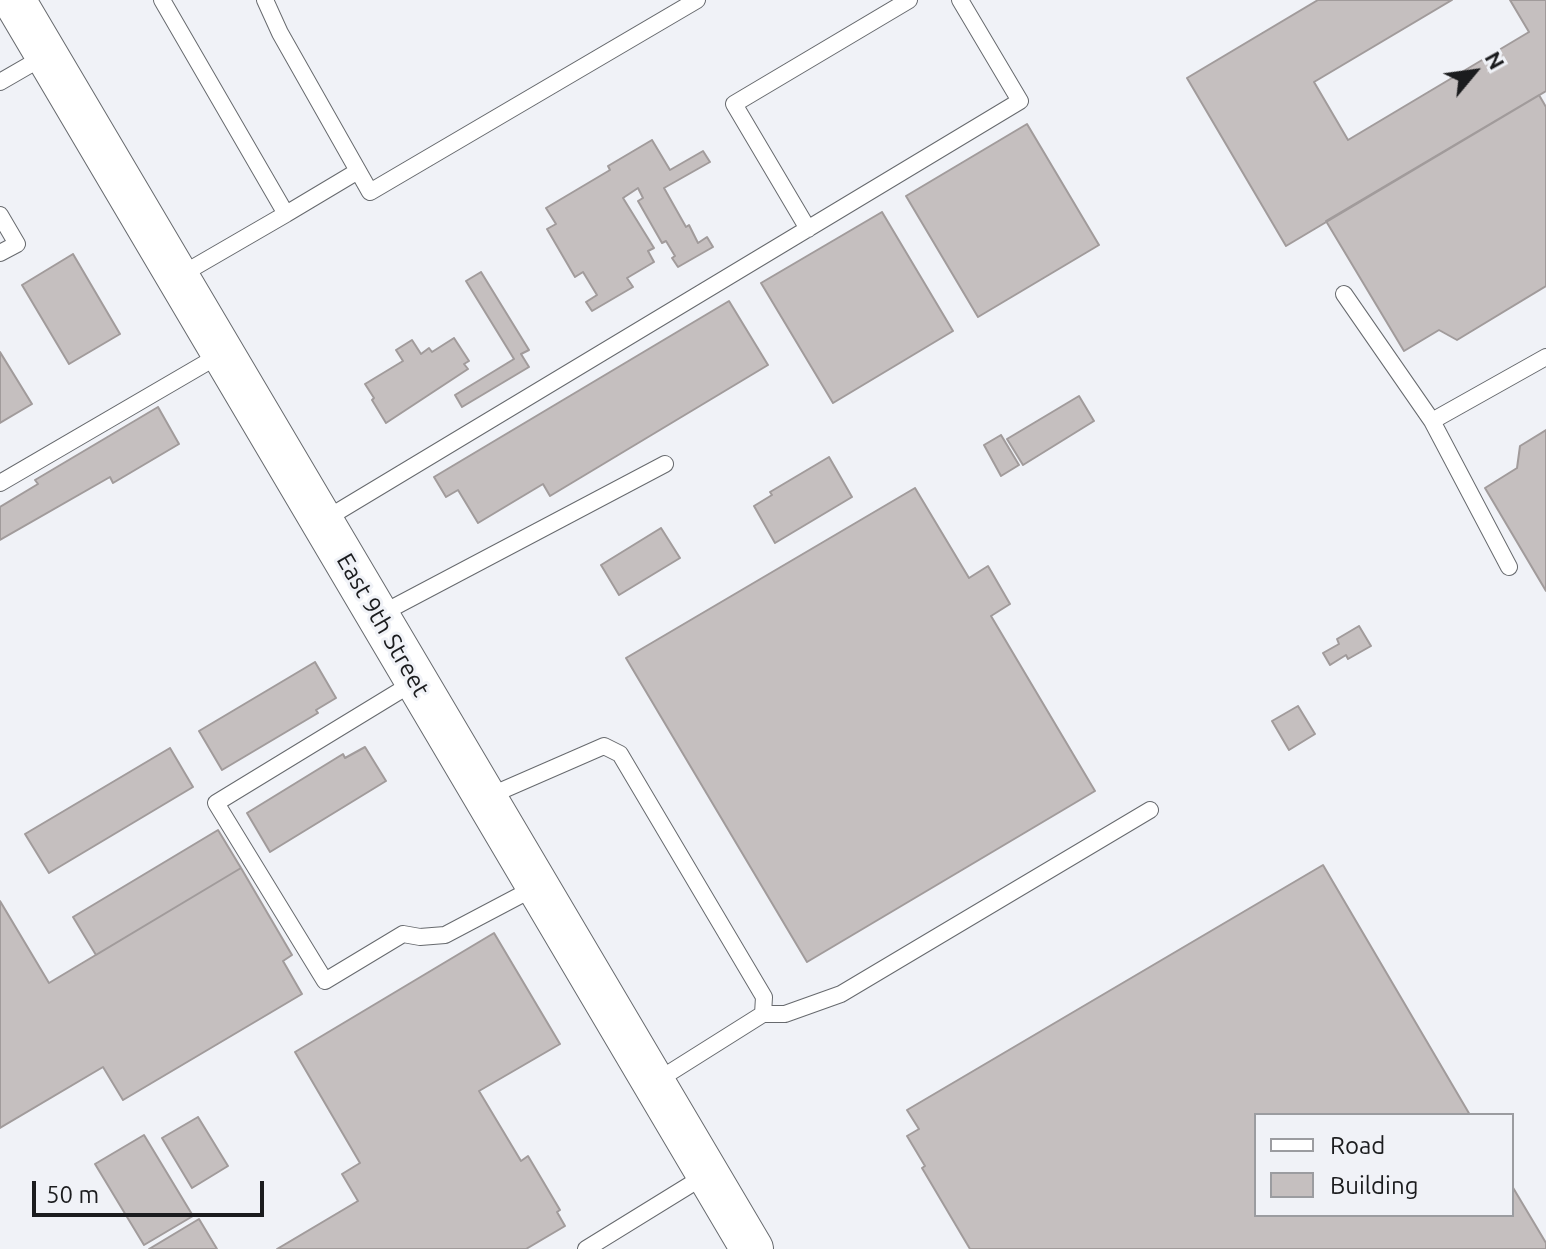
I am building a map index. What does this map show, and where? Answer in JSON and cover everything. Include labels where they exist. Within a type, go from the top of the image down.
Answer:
[{"type":"street","name":"East 9th Street","points":[[14,0],[752,1249]]},
{"type":"lane","points":[[162,0],[286,214]]},
{"type":"lane","points":[[265,0],[280,33],[370,192],[697,0]]},
{"type":"lane","points":[[808,229],[734,104],[909,0]]},
{"type":"lane","points":[[322,521],[1020,101],[960,0]]},
{"type":"lane","points":[[0,82],[47,55]]},
{"type":"lane","points":[[178,277],[358,171]]},
{"type":"lane","points":[[0,215],[17,244],[0,253]]},
{"type":"lane","points":[[1344,294],[1432,421],[1509,567]]},
{"type":"lane","points":[[0,483],[223,353]]},
{"type":"lane","points":[[1432,421],[1546,357]]},
{"type":"lane","points":[[378,616],[665,464]]},
{"type":"lane","points":[[416,681],[216,803],[325,981],[403,934],[420,937],[445,935],[538,887]]},
{"type":"lane","points":[[486,798],[604,746],[620,754],[764,997],[763,1014]]},
{"type":"lane","points":[[653,1083],[763,1014],[785,1014],[841,994],[1150,810]]},
{"type":"lane","points":[[591,1248],[708,1174]]},
{"type":"building","points":[[1318,0],[1452,0],[1314,82],[1348,140],[1529,32],[1510,0],[1546,0],[1546,91],[1286,246],[1187,78]]},
{"type":"building","points":[[1539,95],[1546,107],[1546,286],[1457,340],[1439,330],[1404,351],[1326,221]]},
{"type":"building","points":[[1027,124],[1099,245],[978,317],[906,196]]},
{"type":"building","points":[[652,140],[670,170],[703,151],[710,162],[664,188],[698,243],[707,237],[713,247],[678,267],[666,241],[662,243],[638,201],[643,198],[638,188],[623,198],[654,248],[648,251],[654,262],[627,278],[633,287],[592,311],[586,302],[597,295],[583,272],[575,277],[547,229],[556,224],[546,208],[610,170],[608,166]]},
{"type":"building","points":[[882,212],[953,331],[833,403],[761,283]]},
{"type":"building","points":[[73,254],[120,334],[69,364],[22,285]]},
{"type":"building","points":[[481,272],[529,350],[521,354],[529,367],[462,407],[455,395],[514,359],[466,281]]},
{"type":"building","points":[[729,301],[768,365],[550,496],[543,484],[478,523],[458,490],[446,497],[434,477]]},
{"type":"building","points":[[454,338],[469,361],[464,364],[468,369],[386,423],[365,384],[403,361],[396,350],[412,340],[421,354],[429,348],[432,352]]},
{"type":"building","points":[[0,352],[32,404],[0,423]]},
{"type":"building","points":[[1079,396],[1094,421],[1023,465],[1007,439]]},
{"type":"building","points":[[158,407],[179,444],[113,483],[110,477],[0,540],[0,507],[38,484],[35,480]]},
{"type":"building","points":[[1546,430],[1546,591],[1485,488],[1517,468],[1520,446]]},
{"type":"building","points":[[1001,435],[1019,465],[1001,476],[984,445]]},
{"type":"building","points":[[829,457],[852,497],[775,543],[754,506],[772,495],[770,492]]},
{"type":"building","points":[[915,488],[969,578],[988,566],[1010,604],[991,616],[1095,791],[807,962],[626,658]]},
{"type":"building","points":[[661,528],[680,558],[619,595],[601,565]]},
{"type":"building","points":[[1359,626],[1371,646],[1330,665],[1323,653],[1339,644],[1337,639]]},
{"type":"building","points":[[315,662],[336,698],[316,710],[318,713],[222,770],[199,731]]},
{"type":"building","points":[[1298,706],[1315,734],[1289,750],[1272,721]]},
{"type":"building","points":[[365,747],[386,781],[270,852],[247,813],[343,754],[345,758]]},
{"type":"building","points":[[170,748],[193,787],[49,873],[25,834]]},
{"type":"building","points":[[218,830],[241,868],[96,955],[73,917]]},
{"type":"building","points":[[1323,865],[1469,1113],[1254,1113],[1254,1217],[1514,1217],[1514,1189],[1546,1243],[1546,1249],[970,1249],[922,1168],[925,1166],[907,1136],[919,1129],[907,1110]]},
{"type":"building","points":[[241,868],[292,955],[283,961],[302,994],[123,1100],[103,1067],[0,1128],[0,901],[49,983]]},
{"type":"building","points":[[494,933],[560,1044],[479,1091],[521,1161],[528,1156],[560,1210],[557,1212],[565,1226],[526,1249],[277,1249],[358,1201],[342,1174],[360,1163],[295,1052]]},
{"type":"building","points":[[198,1117],[228,1166],[192,1188],[162,1138]]},
{"type":"building","points":[[144,1135],[193,1216],[144,1245],[95,1164]]},
{"type":"building","points":[[199,1219],[217,1249],[149,1249]]}]
